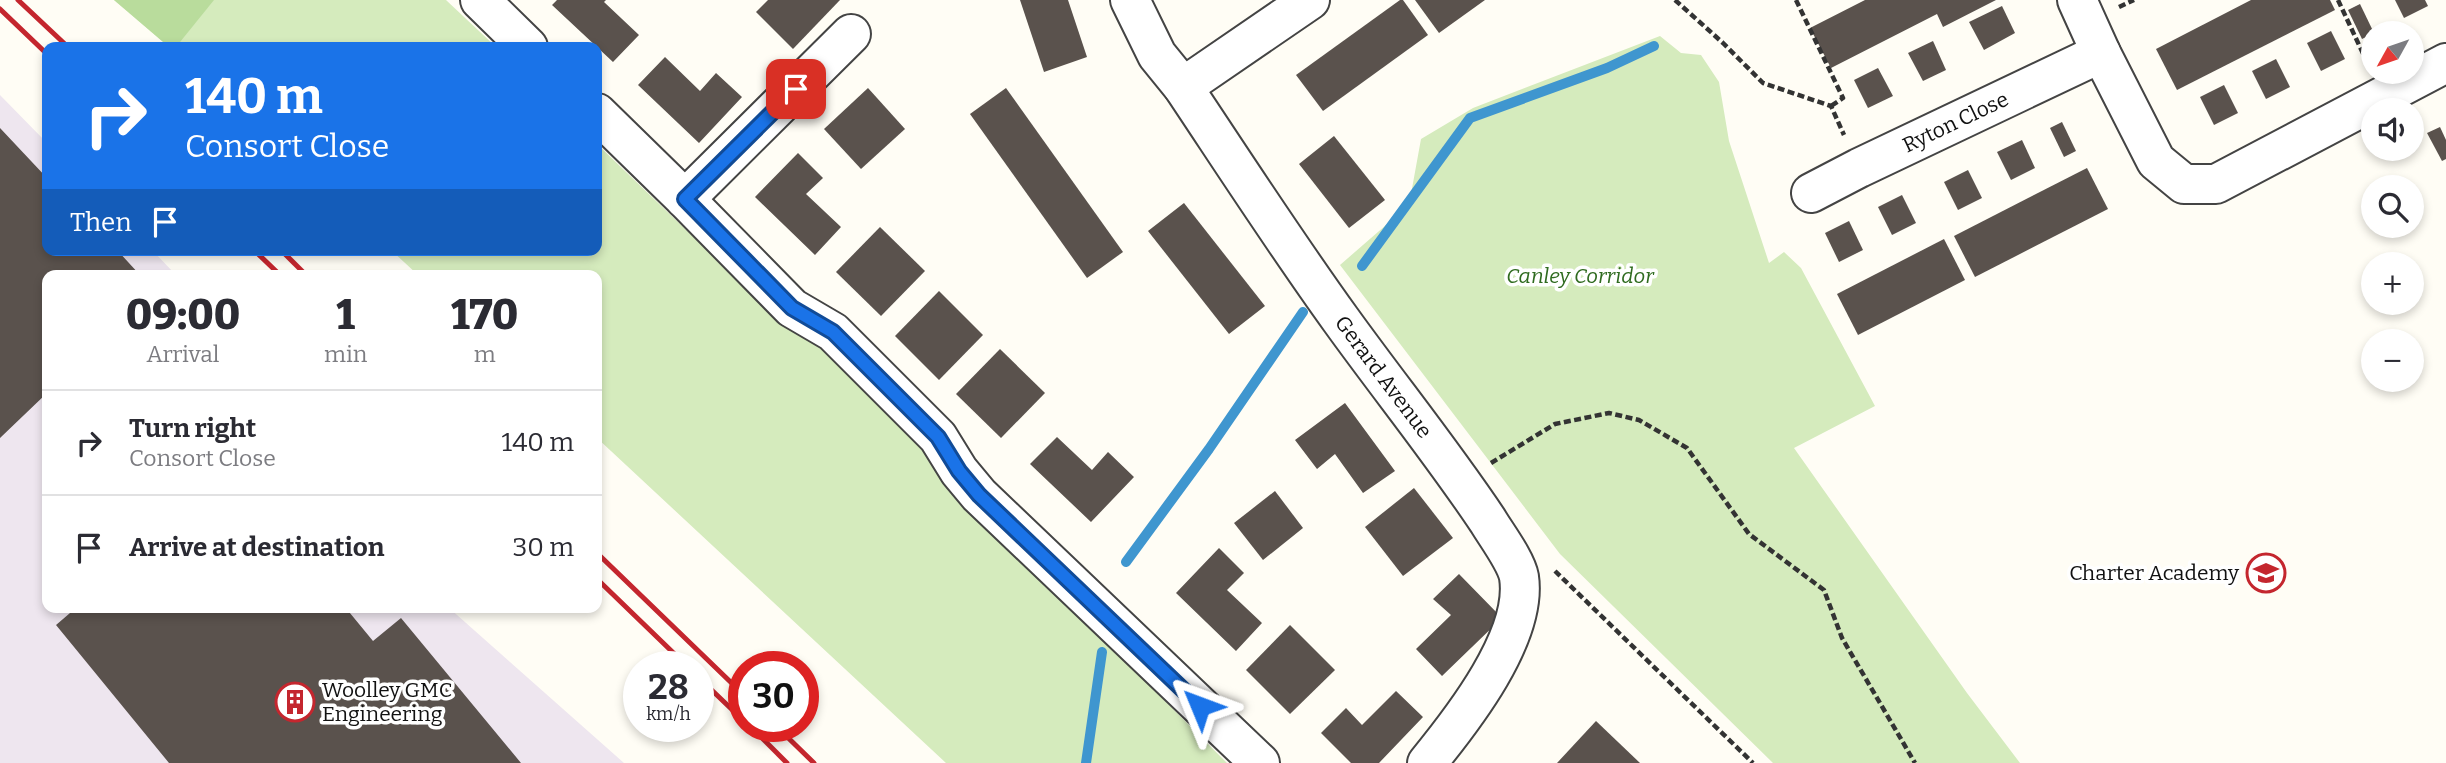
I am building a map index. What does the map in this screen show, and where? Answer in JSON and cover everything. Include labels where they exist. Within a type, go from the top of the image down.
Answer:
[{"type":"street","points":[[481,0],[523,42]]},
{"type":"street","name":"Gerard Avenue","points":[[1130,0],[1157,55],[1183,87],[1340,320],[1462,482],[1519,575],[1518,607],[1513,632],[1468,709],[1427,763]]},
{"type":"street","points":[[1183,87],[1310,0]]},
{"type":"street","points":[[2077,0],[2101,54],[2156,161],[2184,184],[2216,184],[2361,109]]},
{"type":"street","points":[[685,199],[851,34]]},
{"type":"street","name":"Ryton Close","points":[[1811,193],[1858,168],[2101,54]]},
{"type":"street","points":[[2383,98],[2446,64]]},
{"type":"street","points":[[602,118],[792,308],[833,332],[938,437],[959,471],[979,495],[1260,763]]},
{"type":"path","points":[[1675,0],[1763,83],[1831,106],[1858,168]]},
{"type":"path","points":[[1796,0],[1843,98],[1831,106]]},
{"type":"path","points":[[2338,0],[2383,98]]},
{"type":"path","points":[[1462,482],[1555,425],[1608,413],[1639,420],[1687,448],[1749,534],[1824,590],[1842,638],[1915,763]]},
{"type":"path","points":[[1506,550],[1557,572],[1753,763]]},
{"type":"shaded area","points":[[0,95],[42,138],[42,256],[158,256],[171,270],[42,270],[42,613],[455,613],[624,763],[0,763]]},
{"type":"green space","points":[[114,0],[446,0],[491,42],[163,42]]},
{"type":"green space","points":[[114,0],[214,0],[180,42],[163,42]]},
{"type":"green space","name":"Canley Corridor","points":[[1660,36],[1681,53],[1701,55],[1719,82],[1729,141],[1769,263],[1784,252],[1801,268],[1875,406],[1794,448],[1967,693],[2020,763],[1773,763],[1560,554],[1340,265],[1409,205],[1421,139],[1473,108]]},
{"type":"green space","points":[[602,149],[787,327],[823,347],[924,446],[941,477],[1227,763],[946,763],[602,443],[602,270],[413,270],[397,256],[602,256]]},
{"type":"building","points":[[557,0],[606,0],[604,2],[639,35],[613,62],[602,52],[602,42],[592,42],[552,5]]},
{"type":"building","points":[[768,0],[840,0],[793,49],[756,12]]},
{"type":"building","points":[[1020,0],[1068,0],[1087,57],[1044,72]]},
{"type":"building","points":[[1403,0],[1428,35],[1323,111],[1296,75]]},
{"type":"building","points":[[1415,0],[1485,0],[1439,33]]},
{"type":"building","points":[[1865,0],[1996,0],[1943,27],[1937,14],[1831,68],[1810,28]]},
{"type":"building","points":[[2251,0],[2330,0],[2335,10],[2177,90],[2156,49]]},
{"type":"building","points":[[2395,0],[2425,0],[2428,6],[2404,18]]},
{"type":"building","points":[[2360,4],[2368,21],[2361,21],[2361,37],[2348,10]]},
{"type":"building","points":[[2002,6],[2015,33],[1984,50],[1969,22]]},
{"type":"building","points":[[2331,31],[2345,59],[2321,71],[2307,43]]},
{"type":"building","points":[[1933,41],[1946,70],[1923,81],[1908,53]]},
{"type":"building","points":[[665,57],[700,91],[716,73],[742,97],[699,143],[638,85]]},
{"type":"building","points":[[2276,59],[2290,87],[2266,99],[2252,71]]},
{"type":"building","points":[[1878,68],[1893,96],[1868,108],[1854,80]]},
{"type":"building","points":[[2224,85],[2238,113],[2214,125],[2200,97]]},
{"type":"building","points":[[868,88],[905,129],[861,169],[824,129]]},
{"type":"building","points":[[1006,88],[1123,252],[1087,278],[970,114]]},
{"type":"building","points":[[2062,122],[2076,151],[2064,157],[2050,128]]},
{"type":"building","points":[[2440,127],[2446,140],[2446,159],[2442,161],[2427,133]]},
{"type":"building","points":[[0,128],[42,173],[42,256],[123,256],[135,270],[42,270],[42,398],[0,438]]},
{"type":"building","points":[[1334,136],[1385,200],[1349,228],[1299,164]]},
{"type":"building","points":[[2022,140],[2035,168],[2011,180],[1997,152]]},
{"type":"building","points":[[798,153],[823,178],[806,194],[841,227],[815,255],[755,197]]},
{"type":"building","points":[[2087,168],[2108,209],[1975,277],[1954,236]]},
{"type":"building","points":[[1968,170],[1982,198],[1958,210],[1944,182]]},
{"type":"building","points":[[1902,195],[1916,223],[1892,235],[1878,207]]},
{"type":"building","points":[[1184,203],[1265,306],[1229,334],[1148,231]]},
{"type":"building","points":[[1849,221],[1863,250],[1839,262],[1825,233]]},
{"type":"building","points":[[880,227],[925,271],[881,316],[836,272]]},
{"type":"building","points":[[1944,239],[1965,280],[1858,335],[1837,294]]},
{"type":"building","points":[[939,291],[983,335],[939,380],[895,336]]},
{"type":"building","points":[[1000,349],[1045,393],[1001,438],[956,394]]},
{"type":"building","points":[[1345,403],[1395,471],[1363,493],[1335,454],[1317,469],[1295,440]]},
{"type":"building","points":[[1057,437],[1092,470],[1108,452],[1134,477],[1091,522],[1030,464]]},
{"type":"building","points":[[1414,488],[1453,538],[1403,576],[1365,527]]},
{"type":"building","points":[[1275,491],[1303,528],[1263,560],[1234,523]]},
{"type":"building","points":[[1219,548],[1244,573],[1227,590],[1262,623],[1236,651],[1176,593]]},
{"type":"building","points":[[1459,574],[1502,618],[1442,676],[1416,649],[1451,615],[1433,599]]},
{"type":"building","name":"Woolley GMC Engineering","points":[[70,613],[350,613],[373,641],[401,618],[521,763],[169,763],[56,625]]},
{"type":"building","points":[[1290,625],[1335,670],[1290,714],[1246,670]]},
{"type":"building","points":[[1396,691],[1423,717],[1379,763],[1351,763],[1321,733],[1346,708],[1362,725]]},
{"type":"building","points":[[1596,721],[1640,763],[1557,763]]},
{"type":"waterway","points":[[1362,266],[1470,118],[1607,68],[1654,46]]},
{"type":"waterway","points":[[1126,562],[1209,449],[1303,312]]},
{"type":"waterway","points":[[1086,763],[1102,652]]},
{"type":"railway","points":[[18,0],[63,42]]},
{"type":"railway","points":[[0,9],[42,49]]},
{"type":"railway","points":[[260,256],[275,270]]},
{"type":"railway","points":[[287,256],[301,270]]},
{"type":"railway","points":[[602,558],[728,680]]},
{"type":"railway","points":[[602,584],[671,651]]},
{"type":"railway","points":[[714,692],[728,706]]},
{"type":"railway","points":[[766,742],[787,763]]},
{"type":"railway","points":[[792,742],[814,763]]},
{"type":"place","name":"Charter Academy","points":[[2266,573]]},
{"type":"place","name":"Woolley GMC Engineering","points":[[295,702]]},
{"type":"route","points":[[796,89],[685,199],[792,308],[833,332],[938,437],[959,471],[979,495],[1200,706]]}]
